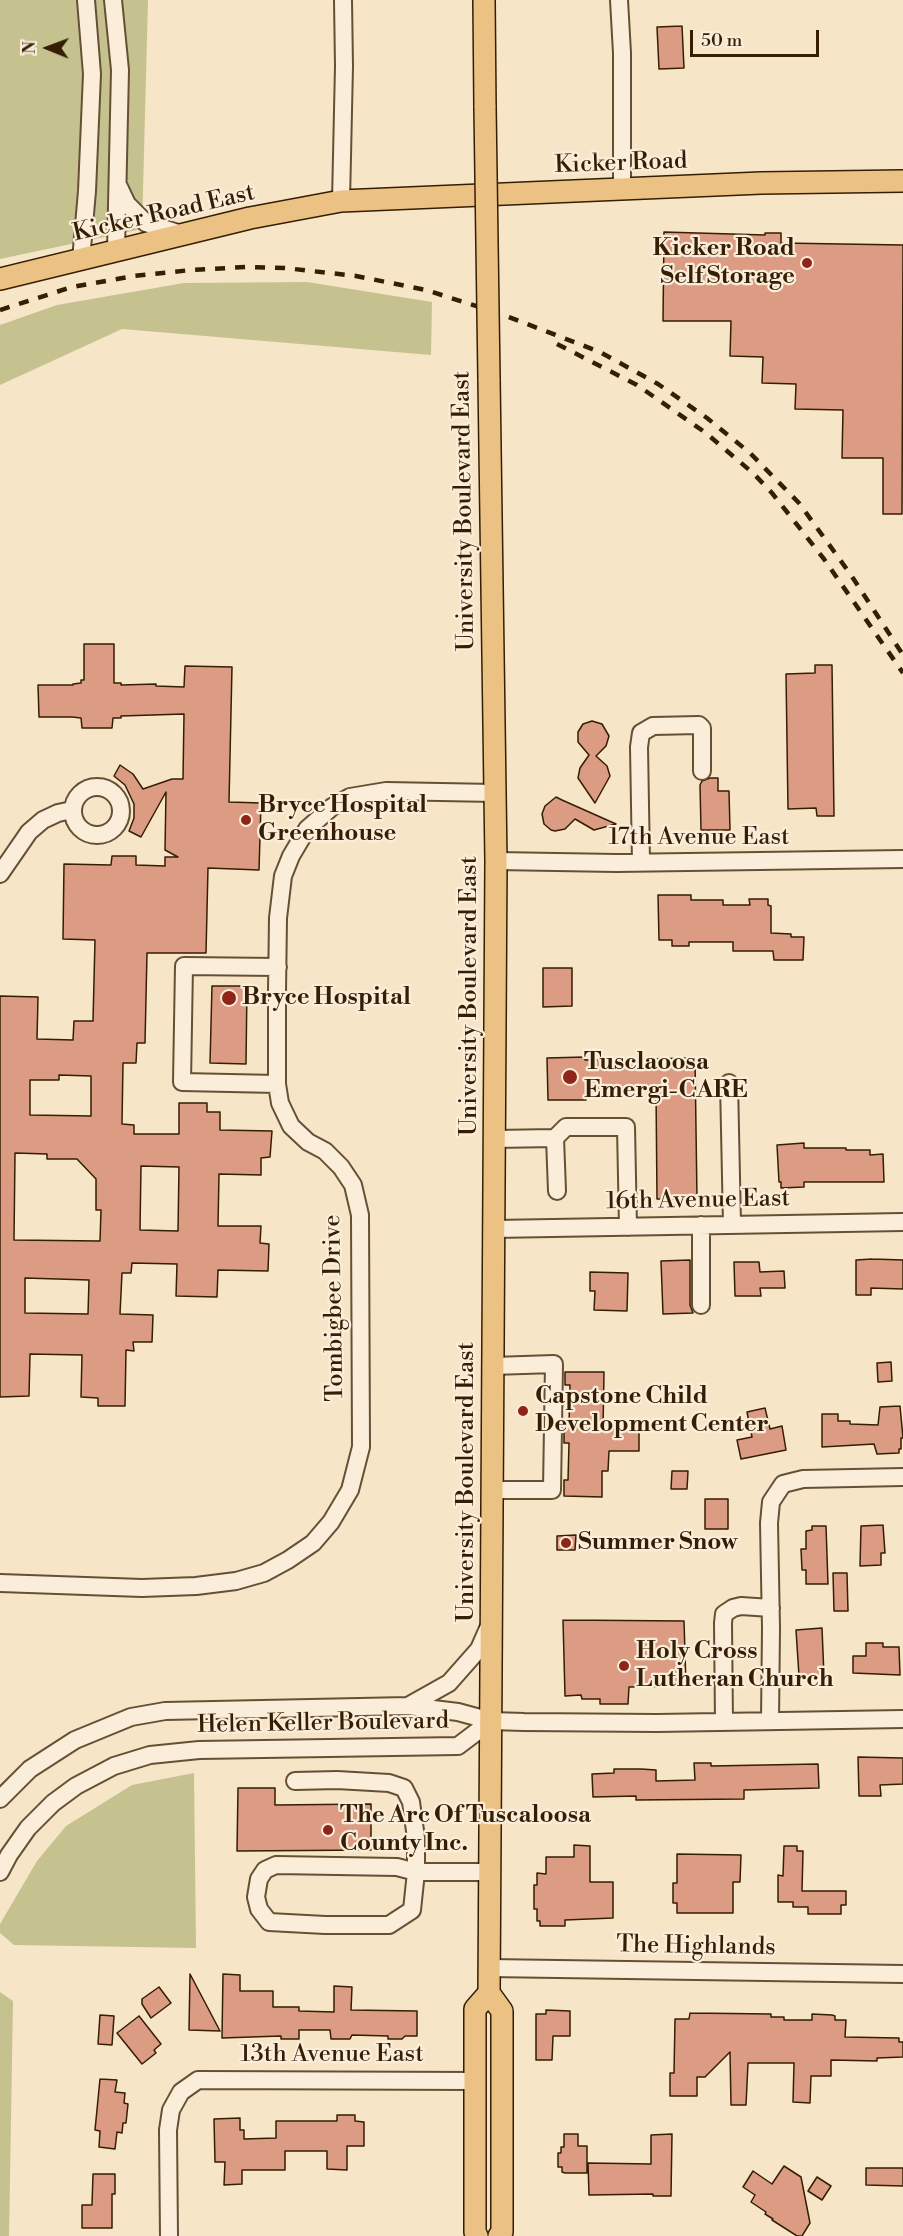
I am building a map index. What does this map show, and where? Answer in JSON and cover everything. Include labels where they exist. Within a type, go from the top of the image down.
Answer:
[{"type":"main road","name":"University Boulevard East","points":[[484,0],[496,861],[489,1993],[502,2011],[502,2232],[499,2236]]},
{"type":"main road","name":"Kicker Road","points":[[341,201],[761,183],[903,182]]},
{"type":"main road","name":"Kicker Road East","points":[[0,279],[250,218],[341,201]]},
{"type":"main road","name":"University Boulevard East","points":[[477,2236],[475,2232],[475,2009],[489,1993]]},
{"type":"street","points":[[81,260],[87,191],[92,74],[86,0]]},
{"type":"street","points":[[113,0],[120,70],[117,250]]},
{"type":"street","points":[[341,201],[343,0]]},
{"type":"street","points":[[619,0],[622,53],[622,189]]},
{"type":"street","points":[[118,187],[127,204],[146,223],[181,234]]},
{"type":"street","points":[[641,862],[639,747],[641,733],[653,726],[699,725],[702,728],[702,771]]},
{"type":"street","name":"Tombigbee Drive","points":[[0,1583],[142,1588],[196,1586],[236,1581],[264,1573],[313,1543],[331,1522],[350,1490],[360,1447],[360,1215],[353,1185],[341,1167],[325,1151],[308,1142],[291,1126],[280,1103],[277,1084],[278,968],[279,896],[283,876],[291,856],[307,829],[332,807],[350,797],[386,790],[495,793]]},
{"type":"street","points":[[0,874],[29,832],[44,820],[58,813],[72,810]]},
{"type":"street","name":"17th Avenue East","points":[[496,861],[903,859]]},
{"type":"street","points":[[277,1084],[182,1082],[184,966],[278,968]]},
{"type":"street","points":[[729,1083],[732,1224]]},
{"type":"street","points":[[494,1139],[555,1138],[566,1127],[626,1127],[628,1227]]},
{"type":"street","points":[[555,1138],[557,1191]]},
{"type":"street","name":"16th Avenue East","points":[[494,1229],[903,1222]]},
{"type":"street","points":[[701,1225],[701,1305]]},
{"type":"street","points":[[492,1490],[552,1490],[554,1364],[493,1366]]},
{"type":"street","points":[[770,1721],[769,1523],[771,1502],[783,1484],[803,1479],[903,1477]]},
{"type":"street","points":[[724,1722],[724,1614],[741,1606],[771,1608]]},
{"type":"street","points":[[408,1706],[449,1683],[479,1649],[491,1620]]},
{"type":"street","name":"Helen Keller Boulevard","points":[[0,1799],[30,1769],[75,1740],[131,1717],[165,1711],[408,1706],[458,1712],[491,1721]]},
{"type":"street","points":[[491,1721],[657,1723],[903,1719]]},
{"type":"street","name":"Helen Keller Boulevard","points":[[0,1872],[28,1828],[53,1803],[76,1786],[114,1766],[150,1755],[198,1750],[458,1746],[491,1721]]},
{"type":"street","points":[[295,1781],[337,1780],[389,1783],[404,1788],[411,1802],[416,1838],[416,1872],[412,1910],[389,1924],[325,1925],[269,1922],[259,1909],[256,1897],[259,1879],[266,1870],[276,1865],[397,1867],[416,1872],[490,1872]]},
{"type":"street","name":"The Highlands","points":[[489,1968],[903,1974]]},
{"type":"street","name":"13th Avenue East","points":[[169,2236],[168,2130],[171,2110],[181,2092],[198,2080],[475,2081]]},
{"type":"shaded area","points":[[0,0],[148,0],[142,229],[0,259]]},
{"type":"shaded area","points":[[307,282],[432,302],[431,355],[122,329],[0,385],[0,325],[57,305],[184,283]]},
{"type":"shaded area","points":[[194,1773],[196,1948],[14,1945],[0,1933],[0,1924],[37,1861],[66,1826],[132,1785]]},
{"type":"shaded area","points":[[0,1992],[13,2001],[9,2236],[0,2236]]},
{"type":"building","points":[[682,26],[684,68],[659,69],[657,27]]},
{"type":"building","points":[[664,232],[765,235],[765,233],[781,233],[781,243],[903,245],[902,514],[883,514],[883,458],[842,458],[843,410],[795,409],[796,384],[762,383],[763,357],[730,356],[731,321],[663,321]]},
{"type":"building","points":[[84,644],[114,644],[114,683],[121,683],[121,685],[156,684],[156,686],[184,687],[185,666],[232,667],[229,802],[261,803],[259,870],[208,868],[206,953],[147,953],[145,1043],[137,1043],[136,1063],[123,1063],[122,1124],[134,1125],[134,1134],[179,1134],[179,1103],[207,1103],[207,1112],[220,1112],[220,1130],[272,1131],[270,1157],[261,1158],[261,1175],[219,1174],[218,1226],[261,1226],[260,1243],[269,1244],[268,1271],[218,1270],[217,1297],[176,1296],[177,1264],[132,1263],[131,1273],[122,1273],[120,1314],[153,1315],[152,1342],[133,1342],[134,1351],[126,1350],[125,1406],[98,1406],[98,1398],[81,1397],[82,1355],[30,1354],[29,1396],[0,1397],[0,996],[38,997],[37,1039],[73,1040],[74,1021],[93,1021],[95,940],[63,939],[64,864],[111,865],[112,856],[136,856],[136,865],[165,866],[165,857],[178,857],[165,850],[166,792],[141,837],[129,831],[134,818],[134,804],[125,785],[114,776],[120,765],[133,774],[143,789],[172,779],[183,779],[184,714],[121,716],[121,718],[113,718],[112,728],[82,728],[81,718],[39,717],[38,685],[73,685],[84,680]],"holes":[[[59,1075],[91,1076],[91,1116],[30,1115],[30,1080],[59,1080]],[[15,1153],[47,1154],[47,1159],[77,1159],[96,1179],[96,1210],[101,1210],[100,1241],[14,1240]],[[141,1166],[179,1167],[178,1231],[140,1230]],[[25,1278],[89,1280],[88,1314],[25,1313]]]},
{"type":"building","points":[[815,665],[832,665],[834,816],[817,816],[816,808],[788,809],[786,674],[815,673]]},
{"type":"building","points":[[592,721],[602,724],[609,736],[606,746],[596,756],[607,766],[610,776],[595,803],[578,778],[580,768],[589,755],[578,742],[578,732],[583,724]]},
{"type":"building","points":[[718,778],[718,791],[729,791],[730,830],[701,830],[700,785],[702,781]]},
{"type":"building","points":[[556,797],[616,824],[594,830],[575,819],[565,829],[551,830],[544,824],[542,814],[545,806]]},
{"type":"building","points":[[658,895],[691,895],[691,900],[723,900],[723,905],[750,905],[749,899],[768,899],[768,905],[771,906],[771,933],[804,937],[803,960],[774,960],[773,951],[733,951],[733,942],[689,942],[689,946],[672,946],[672,940],[659,940]]},
{"type":"building","points":[[543,968],[572,968],[572,1006],[543,1007]]},
{"type":"building","points":[[212,986],[247,986],[246,1064],[210,1063]]},
{"type":"building","points":[[585,1057],[585,1060],[695,1058],[697,1199],[657,1199],[656,1091],[586,1092],[586,1100],[548,1100],[547,1058]]},
{"type":"building","points":[[804,1143],[804,1148],[846,1148],[846,1150],[870,1150],[870,1155],[883,1154],[884,1182],[804,1182],[804,1187],[781,1188],[777,1145]]},
{"type":"building","points":[[690,1260],[690,1305],[693,1313],[663,1314],[661,1261]]},
{"type":"building","points":[[856,1260],[903,1260],[903,1289],[871,1288],[871,1295],[856,1295]]},
{"type":"building","points":[[734,1262],[759,1262],[760,1272],[784,1271],[785,1288],[760,1288],[761,1296],[735,1296]]},
{"type":"building","points":[[590,1272],[628,1273],[627,1311],[594,1310],[595,1291],[590,1291]]},
{"type":"building","points":[[891,1362],[892,1381],[878,1382],[877,1363]]},
{"type":"building","points":[[565,1372],[604,1372],[603,1429],[639,1429],[639,1451],[609,1451],[608,1471],[602,1471],[602,1497],[564,1496],[564,1480],[568,1480],[569,1443],[564,1443],[564,1425],[569,1425],[570,1385],[565,1385]]},
{"type":"building","points":[[900,1406],[903,1438],[901,1438],[899,1453],[877,1454],[874,1444],[822,1447],[822,1414],[838,1414],[838,1421],[850,1421],[850,1424],[878,1425],[880,1407]]},
{"type":"building","points":[[765,1408],[770,1429],[782,1426],[786,1450],[741,1459],[737,1440],[752,1437],[747,1412]]},
{"type":"building","points":[[672,1471],[688,1471],[687,1489],[671,1489]]},
{"type":"building","points":[[705,1499],[728,1499],[728,1529],[705,1529]]},
{"type":"building","points":[[883,1525],[885,1553],[881,1553],[881,1565],[860,1566],[861,1526]]},
{"type":"building","points":[[812,1526],[826,1526],[828,1584],[806,1584],[806,1570],[802,1570],[801,1549],[806,1549],[806,1531],[812,1530]]},
{"type":"building","name":"Summer Snow","points":[[576,1535],[575,1550],[557,1550],[557,1536]]},
{"type":"building","points":[[833,1573],[847,1573],[848,1611],[834,1611]]},
{"type":"building","name":"Holy Cross Lutheran Church","points":[[563,1620],[684,1621],[686,1686],[629,1687],[628,1704],[600,1704],[600,1699],[582,1699],[581,1695],[565,1696]]},
{"type":"building","points":[[822,1628],[824,1676],[799,1676],[796,1630]]},
{"type":"building","points":[[866,1643],[883,1643],[883,1647],[899,1647],[900,1675],[853,1673],[853,1656],[866,1656]]},
{"type":"building","points":[[858,1757],[903,1758],[903,1784],[880,1785],[881,1796],[859,1796]]},
{"type":"building","points":[[694,1763],[711,1763],[711,1766],[818,1764],[819,1788],[744,1790],[744,1799],[636,1800],[636,1796],[593,1797],[592,1774],[614,1773],[614,1769],[641,1769],[656,1770],[656,1781],[695,1780]]},
{"type":"building","points":[[238,1788],[275,1788],[275,1805],[371,1804],[371,1850],[237,1851]]},
{"type":"building","points":[[574,1845],[590,1846],[590,1882],[613,1882],[613,1918],[565,1920],[565,1926],[540,1926],[540,1921],[537,1921],[537,1909],[534,1909],[534,1885],[537,1885],[537,1873],[546,1874],[546,1857],[574,1857]]},
{"type":"building","points":[[784,1846],[797,1846],[797,1851],[803,1851],[802,1891],[846,1891],[846,1905],[841,1905],[841,1914],[808,1914],[808,1907],[793,1907],[793,1902],[778,1902],[778,1875],[783,1876]]},
{"type":"building","points":[[677,1854],[741,1855],[740,1882],[733,1882],[733,1913],[677,1913],[677,1903],[673,1903],[673,1883],[677,1883]]},
{"type":"building","points":[[190,1974],[220,2031],[189,2030]]},
{"type":"building","points":[[223,1974],[240,1975],[240,1991],[273,1991],[273,2007],[299,2007],[299,2011],[334,2012],[334,1986],[352,1987],[351,2010],[417,2011],[417,2036],[388,2039],[388,2036],[352,2035],[350,2039],[331,2039],[330,2030],[299,2030],[299,2039],[281,2039],[281,2036],[222,2038]]},
{"type":"building","points":[[159,1987],[171,2003],[151,2018],[142,2004],[142,1999]]},
{"type":"building","points":[[546,2010],[570,2011],[570,2036],[553,2036],[552,2060],[536,2060],[536,2014],[546,2014]]},
{"type":"building","points":[[690,2013],[771,2014],[771,2017],[784,2017],[784,2020],[812,2020],[812,2014],[832,2015],[835,2016],[835,2020],[846,2020],[845,2037],[899,2038],[899,2042],[903,2042],[903,2057],[877,2058],[877,2061],[831,2060],[831,2076],[811,2076],[810,2103],[793,2102],[794,2063],[748,2063],[746,2105],[731,2105],[730,2052],[705,2077],[697,2077],[697,2096],[670,2096],[670,2073],[674,2073],[675,2019],[689,2019]]},
{"type":"building","points":[[100,2015],[114,2016],[112,2045],[98,2044]]},
{"type":"building","points":[[139,2016],[161,2044],[154,2050],[156,2053],[142,2064],[117,2033]]},
{"type":"building","points":[[100,2079],[117,2080],[115,2092],[125,2093],[124,2103],[128,2104],[126,2123],[123,2123],[122,2133],[117,2132],[115,2149],[99,2147],[100,2131],[95,2130]]},
{"type":"building","points":[[337,2115],[355,2115],[355,2121],[364,2122],[364,2146],[347,2146],[347,2170],[327,2169],[327,2151],[285,2151],[285,2170],[242,2170],[242,2184],[224,2185],[225,2162],[215,2162],[214,2119],[240,2118],[240,2130],[244,2130],[244,2139],[276,2138],[276,2121],[337,2121]]},
{"type":"building","points":[[564,2134],[578,2134],[578,2146],[587,2146],[587,2173],[565,2173],[562,2172],[562,2167],[558,2167],[558,2153],[561,2153],[561,2147],[564,2147]]},
{"type":"building","points":[[672,2134],[671,2196],[589,2195],[588,2163],[651,2164],[651,2135]]},
{"type":"building","points":[[784,2166],[801,2177],[810,2223],[802,2236],[797,2236],[772,2220],[765,2214],[766,2212],[751,2202],[755,2195],[743,2187],[753,2171],[772,2184]]},
{"type":"building","points":[[866,2168],[903,2168],[903,2186],[866,2185]]},
{"type":"building","points":[[93,2174],[115,2174],[115,2194],[112,2194],[112,2228],[82,2228],[82,2205],[92,2205]]},
{"type":"building","points":[[817,2177],[831,2186],[822,2200],[808,2191]]},
{"type":"railway","points":[[0,310],[72,287],[134,276],[246,267],[285,268],[356,276],[426,290],[501,314],[600,352],[658,384],[707,418],[750,453],[799,503],[851,575],[903,655]]},
{"type":"railway","points":[[557,344],[637,385],[706,433],[754,474],[772,493],[824,559],[903,673]]},
{"type":"place","name":"Kicker Road Self Storage","points":[[807,263]]},
{"type":"place","name":"Bryce Hospital Greenhouse","points":[[246,820]]},
{"type":"place","name":"Bryce Hospital","points":[[229,998]]},
{"type":"place","name":"Tusclaoosa Emergi-CARE","points":[[570,1077]]},
{"type":"place","name":"Capstone Child Development Center","points":[[523,1411]]},
{"type":"place","name":"Summer Snow","points":[[566,1543]]},
{"type":"place","name":"Holy Cross Lutheran Church","points":[[624,1666]]},
{"type":"place","name":"The Arc Of Tuscaloosa County Inc.","points":[[328,1830]]}]
